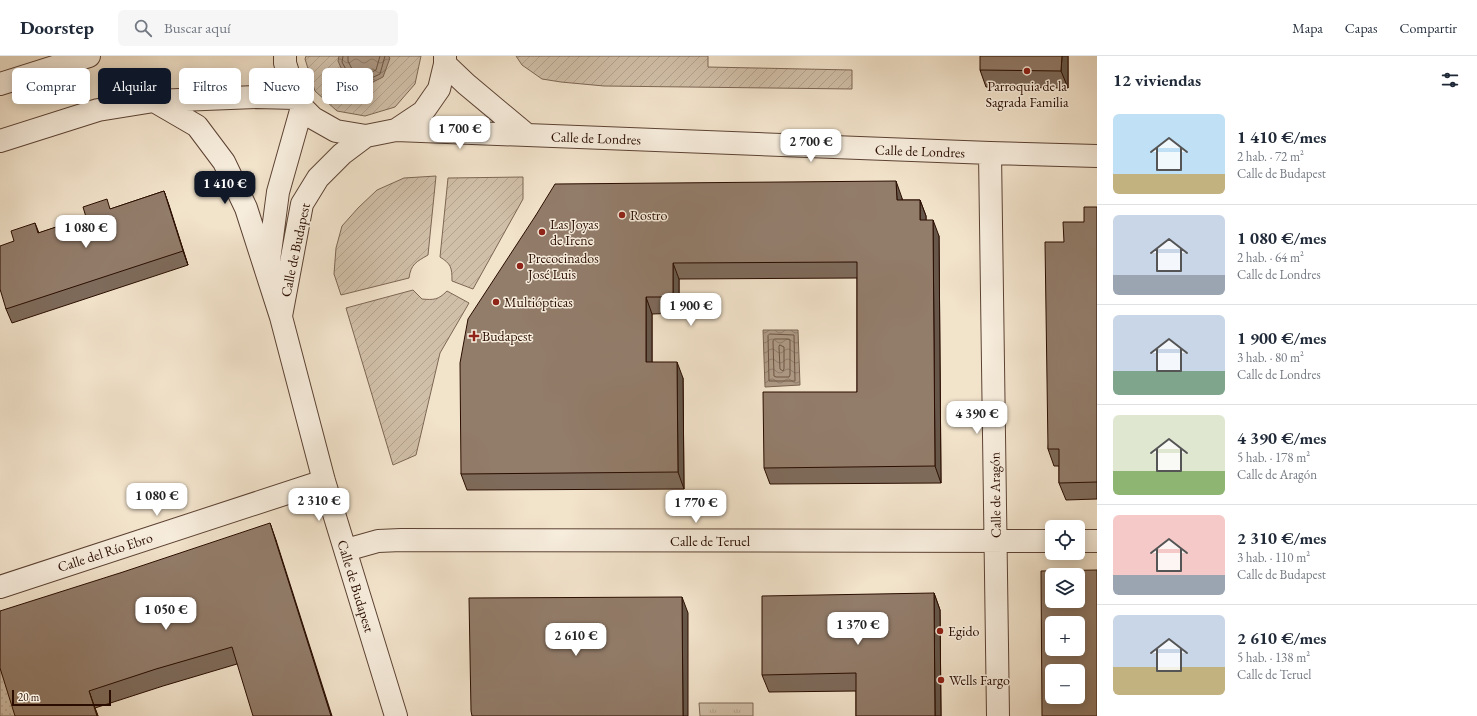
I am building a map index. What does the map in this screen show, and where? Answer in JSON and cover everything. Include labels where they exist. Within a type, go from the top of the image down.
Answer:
[{"type":"street","points":[[0,84],[89,56]]},
{"type":"street","points":[[285,56],[287,68]]},
{"type":"street","points":[[301,104],[313,118],[336,131],[366,136],[396,130],[423,112],[439,89],[445,60]]},
{"type":"street","points":[[445,60],[466,84],[527,135]]},
{"type":"street","points":[[171,100],[249,97]]},
{"type":"street","points":[[0,141],[98,110],[135,104]]},
{"type":"street","name":"Calle de Budapest","points":[[159,104],[197,126],[224,162],[246,208],[281,317],[324,481],[396,716]]},
{"type":"street","name":"Calle de Budapest","points":[[267,275],[278,192],[299,104]]},
{"type":"street","name":"Calle de Londres","points":[[396,130],[990,154],[1097,156]]},
{"type":"street","name":"Calle de Budapest","points":[[281,317],[302,204],[318,178],[342,154],[366,136]]},
{"type":"street","name":"Calle de Aragón","points":[[990,154],[998,716]]},
{"type":"street","name":"Calle del Río Ebro","points":[[0,587],[324,481]]},
{"type":"street","name":"Calle de Teruel","points":[[346,550],[378,541],[401,540],[1045,541]]},
{"type":"street","points":[[1085,541],[1097,541]]},
{"type":"green space","points":[[306,56],[421,56],[415,84],[395,107],[365,116],[337,111],[329,104],[373,104],[373,68],[322,68],[322,97],[315,91],[314,88],[314,68],[308,68],[305,59]]},
{"type":"green space","points":[[516,56],[708,56],[708,67],[852,70],[852,89],[604,86],[561,82],[542,79],[522,65]]},
{"type":"green space","points":[[436,176],[428,255],[413,266],[409,278],[341,295],[334,274],[336,248],[342,226],[377,190],[404,178]]},
{"type":"green space","points":[[523,177],[523,199],[473,289],[452,281],[450,266],[440,257],[448,178]]},
{"type":"green space","points":[[413,290],[422,299],[436,299],[447,291],[469,303],[440,353],[416,455],[393,465],[346,308]]},
{"type":"green space","points":[[0,665],[16,716],[0,716]]},
{"type":"green space","points":[[699,703],[753,703],[753,716],[700,716]]},
{"type":"water","points":[[339,56],[388,56],[390,58],[383,77],[373,82],[373,68],[341,68],[338,61]]},
{"type":"water","points":[[763,330],[798,330],[800,385],[765,387]]},
{"type":"building","points":[[980,56],[1062,56],[1061,71],[980,70]]},
{"type":"building","points":[[896,181],[897,200],[920,200],[920,220],[933,220],[935,466],[764,468],[763,392],[857,392],[857,262],[673,263],[673,297],[646,297],[646,362],[677,362],[678,472],[461,474],[460,363],[468,319],[555,184]]},
{"type":"building","points":[[164,191],[183,251],[6,309],[0,289],[0,246],[14,241],[11,231],[35,223],[38,233],[86,217],[83,207],[107,199],[110,209]]},
{"type":"building","points":[[1084,207],[1097,207],[1097,482],[1059,483],[1059,449],[1048,449],[1045,242],[1064,242],[1063,222],[1084,222]]},
{"type":"building","points":[[270,523],[331,716],[253,716],[232,647],[156,669],[89,691],[97,716],[15,716],[0,668],[0,611]]},
{"type":"building","points":[[1085,570],[1097,570],[1097,716],[1042,716],[1041,571],[1045,571],[1045,608],[1085,608]]},
{"type":"building","points":[[934,593],[935,716],[856,716],[856,673],[762,675],[762,596]]},
{"type":"building","points":[[682,597],[683,716],[472,716],[469,598]]},
{"type":"place","name":"Parroquia de la Sagrada Familia","points":[[1027,71]]},
{"type":"place","name":"Rostro","points":[[622,215]]},
{"type":"place","name":"Las Joyas de Irene","points":[[542,232]]},
{"type":"place","name":"Precocinados José Luis","points":[[520,266]]},
{"type":"place","name":"Multiópticas","points":[[496,302]]},
{"type":"place","name":"Budapest","points":[[474,336]]},
{"type":"place","name":"Egido","points":[[940,631]]},
{"type":"place","name":"Wells Fargo","points":[[941,680]]}]
